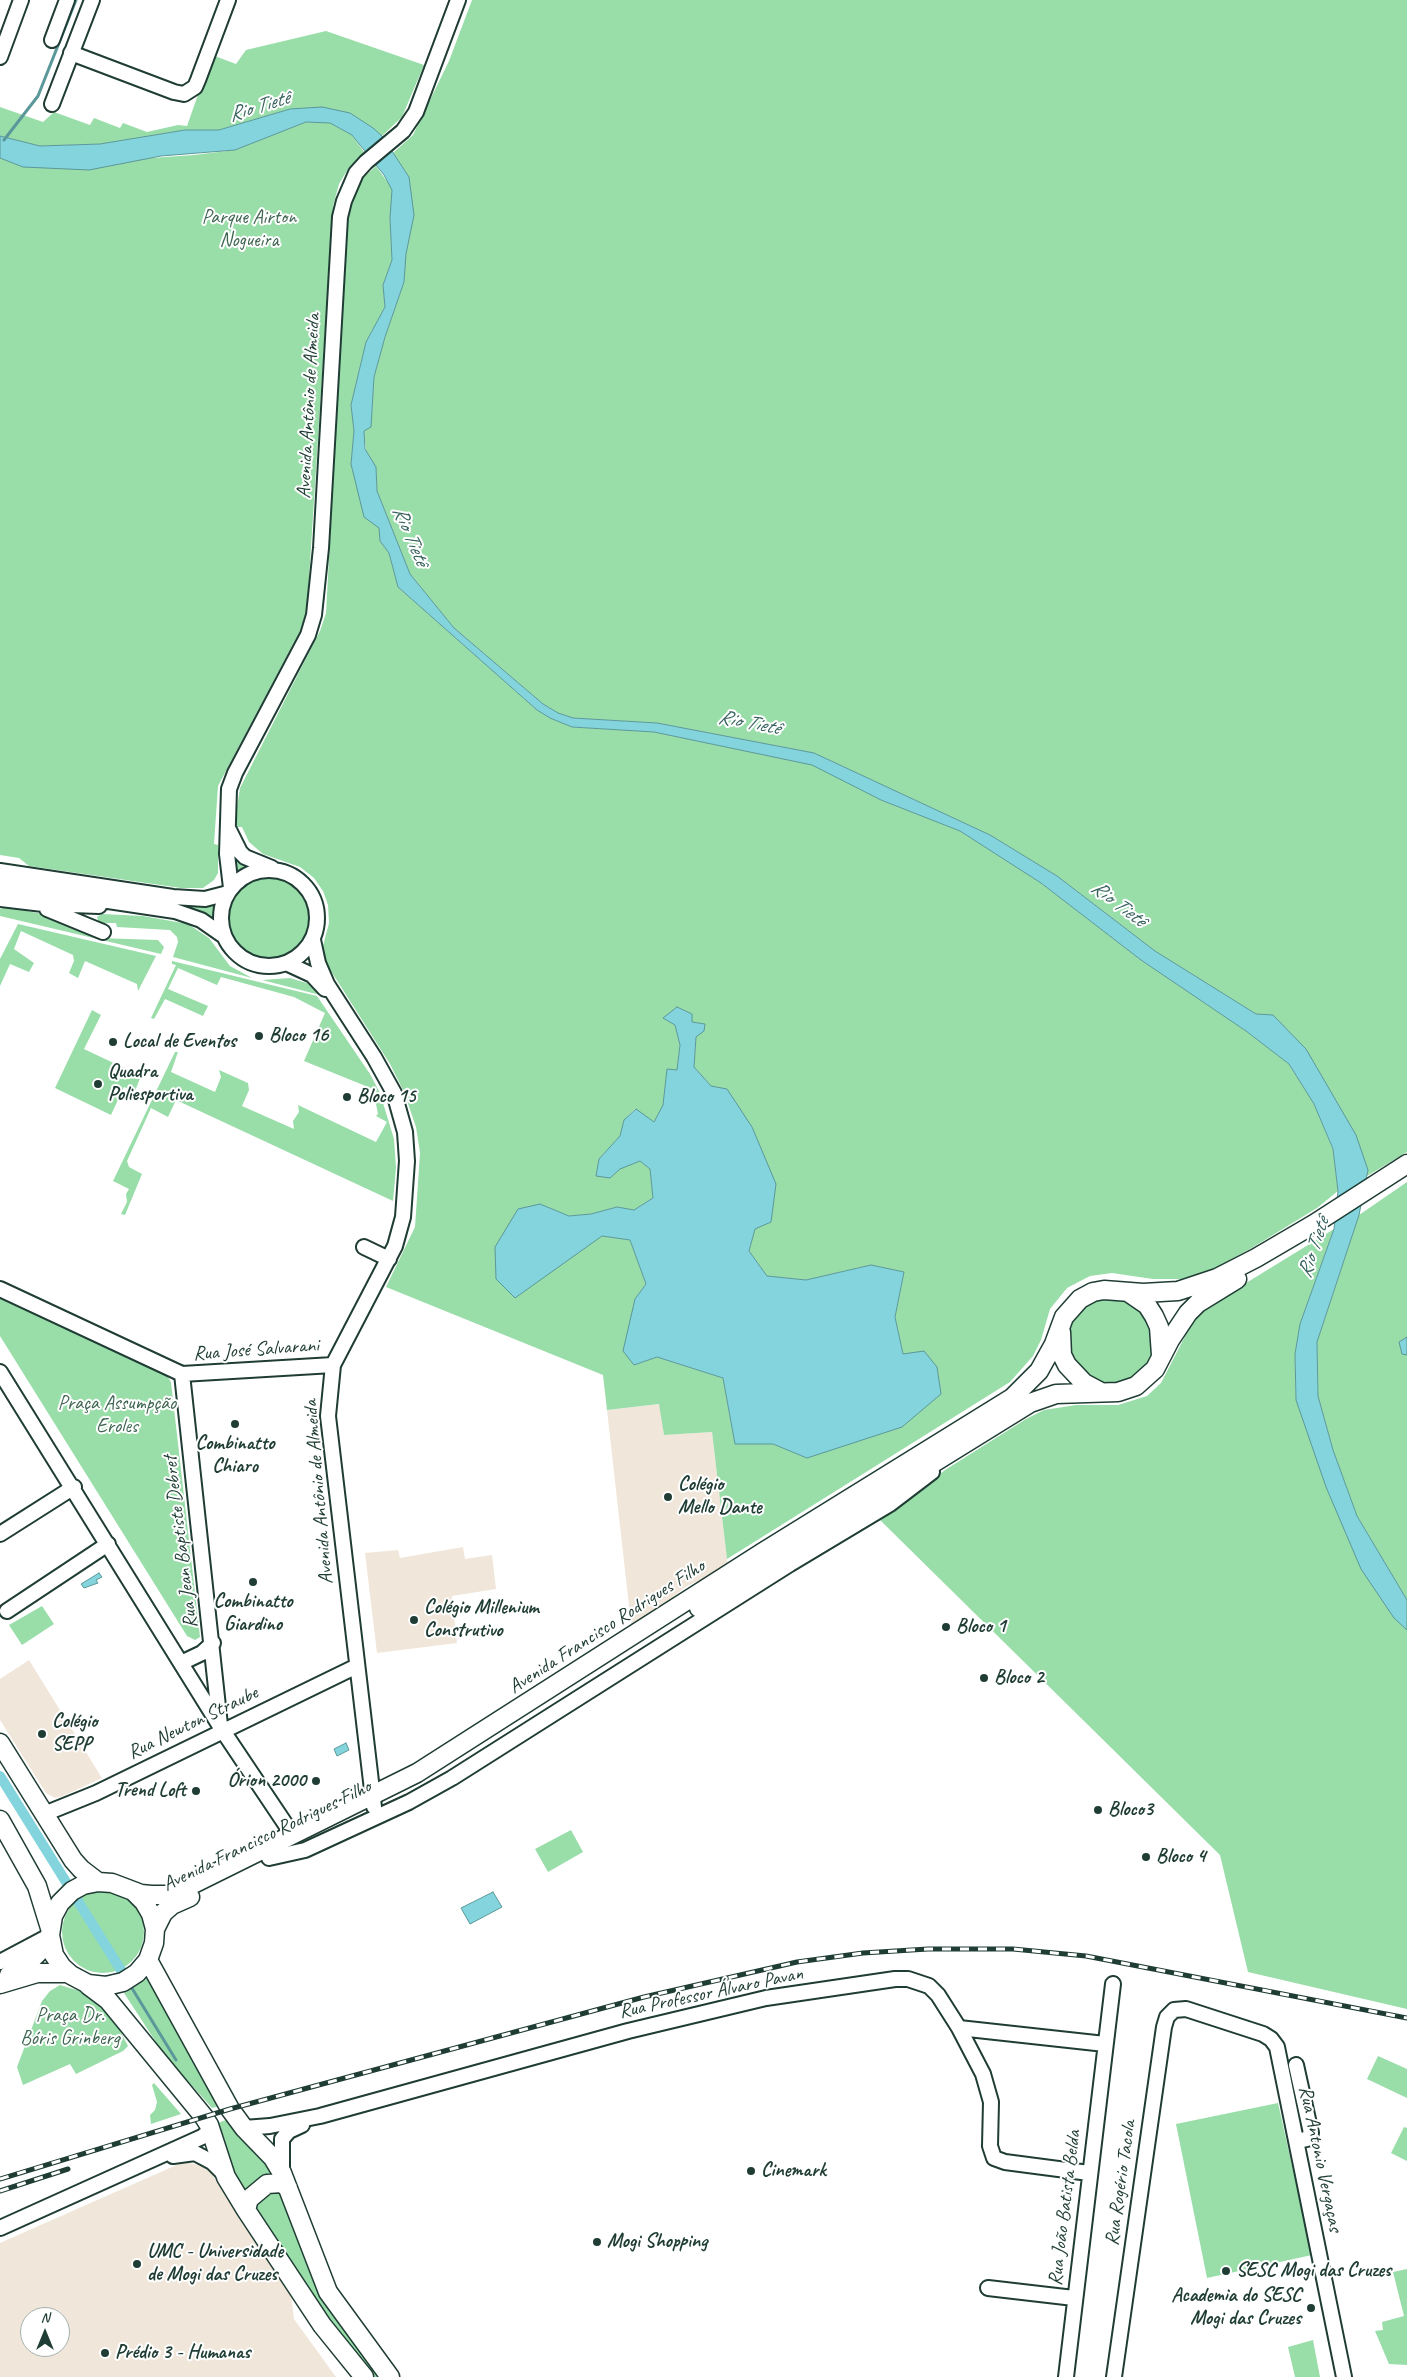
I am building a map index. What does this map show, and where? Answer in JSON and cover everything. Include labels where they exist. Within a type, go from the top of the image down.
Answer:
[{"type":"main road","name":"Avenida Francisco Rodrigues Filho","points":[[1386,1184],[1407,1164]]},
{"type":"main road","name":"Avenida Francisco Rodrigues Filho","points":[[0,1983],[30,1961],[50,1935],[53,1916],[60,1903],[72,1891],[83,1885],[98,1882],[112,1883],[151,1896],[167,1895],[179,1891],[292,1834],[428,1779],[1030,1403],[1056,1394],[1118,1392],[1136,1386],[1151,1373],[1179,1325],[1198,1303],[1386,1184],[1407,1175]]},
{"type":"main road","name":"Avenida Francisco Rodrigues Filho","points":[[155,1929],[162,1913],[172,1905],[270,1858],[373,1801],[763,1552],[1012,1398],[1039,1371],[1061,1329],[1064,1317],[1080,1299],[1098,1291],[1159,1293],[1192,1288],[1316,1228]]},
{"type":"main road","points":[[1126,1291],[1142,1302],[1154,1316],[1159,1327],[1161,1356]]},
{"type":"main road","points":[[1061,1329],[1062,1355],[1067,1364],[1084,1384],[1105,1392]]},
{"type":"main road","points":[[0,1744],[73,1860],[98,1882]]},
{"type":"main road","points":[[0,1820],[37,1886],[54,1955],[72,1976],[101,1993],[108,2000],[209,2125],[226,2177],[246,2210],[322,2325],[364,2377]]},
{"type":"main road","name":"Avenida Francisco Rodrigues Filho","points":[[0,1983],[37,1974],[72,1976],[88,1984],[106,1986],[123,1982],[138,1973],[148,1960],[154,1943],[155,1929],[151,1914],[144,1902],[133,1891]]},
{"type":"main road","points":[[148,1960],[230,2109],[244,2128],[272,2158],[285,2180],[328,2292],[390,2377]]},
{"type":"main road","points":[[246,2210],[250,2200],[267,2184],[282,2183],[285,2180]]},
{"type":"street","points":[[0,57],[21,0]]},
{"type":"street","points":[[52,40],[67,0]]},
{"type":"street","points":[[52,104],[92,0]]},
{"type":"street","points":[[72,54],[184,94],[194,87],[198,80],[228,0]]},
{"type":"street","name":"Avenida Antônio de Almeida","points":[[228,829],[240,852],[246,857],[275,870],[288,873],[300,880],[312,895],[318,914],[313,940],[306,950],[286,963],[264,966],[243,959],[232,949],[224,936],[221,913],[229,890],[227,854],[228,801],[235,773],[308,635],[314,615],[320,557],[340,217],[356,173],[366,162],[403,131],[416,112],[458,0]]},
{"type":"street","name":"Avenida Antônio de Almeida","points":[[229,890],[240,879],[251,873],[275,870]]},
{"type":"street","points":[[0,871],[173,897],[205,898],[229,890]]},
{"type":"street","points":[[0,885],[135,904],[188,914],[224,936]]},
{"type":"street","points":[[0,899],[65,906],[135,904]]},
{"type":"street","points":[[20,901],[58,913],[103,932],[91,924],[89,918],[91,911],[100,906]]},
{"type":"street","name":"Avenida Antônio de Almeida","points":[[313,940],[322,974],[335,998],[382,1070],[394,1093],[401,1113],[407,1161],[403,1217],[388,1259],[333,1365],[328,1416],[373,1801]]},
{"type":"street","name":"Avenida Antônio de Almeida","points":[[286,963],[312,975],[335,998]]},
{"type":"street","points":[[364,1247],[388,1259]]},
{"type":"street","points":[[0,1289],[182,1374]]},
{"type":"street","name":"Rua José Salvarani","points":[[182,1374],[333,1365]]},
{"type":"street","points":[[0,1372],[74,1487],[222,1728],[292,1834]]},
{"type":"street","name":"Rua Jean Baptiste Debret","points":[[182,1374],[222,1728]]},
{"type":"street","points":[[270,1858],[305,1850],[409,1802],[452,1778],[790,1564],[890,1504],[1010,1415]]},
{"type":"street","points":[[0,1534],[74,1487]]},
{"type":"street","points":[[7,1611],[108,1544]]},
{"type":"street","points":[[182,1663],[202,1653],[213,1643]]},
{"type":"street","name":"Rua Newton Straube","points":[[44,1814],[96,1793],[222,1728],[357,1666]]},
{"type":"street","points":[[0,1962],[50,1935]]},
{"type":"street","name":"Rua Professor Álvaro Pavan","points":[[244,2128],[270,2126],[320,2116],[696,2014],[766,1998],[895,1979],[908,1979],[929,1986],[945,2005],[959,2028],[989,2090],[992,2117],[990,2150],[994,2158],[1005,2162],[1089,2173]]},
{"type":"street","name":"Rua João Batista Belda","points":[[1066,2377],[1113,1984]]},
{"type":"street","name":"Rua Antonio Vergaças","points":[[1186,2008],[1263,2034],[1272,2039],[1277,2047],[1344,2377]]},
{"type":"street","name":"Rua Rogério Tacola","points":[[1114,2377],[1164,2027],[1167,2017],[1174,2010],[1186,2008]]},
{"type":"street","points":[[959,2028],[1105,2044]]},
{"type":"street","points":[[1296,2065],[1310,2133],[1307,2139],[1296,2141]]},
{"type":"street","name":"Rua Professor Álvaro Pavan","points":[[285,2180],[281,2144],[285,2134],[320,2116]]},
{"type":"street","points":[[0,2228],[202,2137],[209,2125]]},
{"type":"street","points":[[150,2162],[181,2154],[195,2153],[212,2162],[226,2177]]},
{"type":"street","points":[[988,2288],[1074,2298]]},
{"type":"shaded area","name":"Colégio Mello Dante","points":[[660,1404],[664,1435],[712,1432],[728,1567],[687,1586],[674,1596],[670,1604],[633,1628],[631,1624],[607,1410]]},
{"type":"shaded area","name":"Colégio Millenium Construtivo","points":[[463,1547],[465,1559],[492,1555],[496,1589],[452,1596],[457,1643],[377,1653],[365,1553],[398,1550],[400,1558]]},
{"type":"shaded area","name":"Colégio SEPP","points":[[29,1660],[102,1778],[55,1798],[46,1793],[0,1720],[0,1679]]},
{"type":"shaded area","name":"UMC - Universidade de Mogi das Cruzes","points":[[181,2163],[190,2163],[207,2167],[290,2286],[294,2319],[336,2377],[0,2377],[0,2243]]},
{"type":"green space","points":[[472,0],[1407,0],[1407,1152],[1367,1176],[1368,1170],[1273,1015],[1256,1014],[1155,951],[1057,876],[990,835],[814,753],[657,723],[573,718],[558,713],[543,704],[454,628],[410,574],[377,491],[376,468],[366,451],[364,431],[371,426],[374,377],[385,337],[404,282],[409,177],[393,153],[413,135],[449,61]]},
{"type":"green space","points":[[326,31],[424,65],[402,117],[382,136],[350,113],[290,109],[219,130],[185,130],[100,144],[40,146],[0,136],[0,107],[43,122],[54,112],[90,125],[94,118],[120,128],[123,123],[147,132],[178,125],[187,126],[212,55],[236,64],[246,50]]},
{"type":"green space","name":"Parque Airton Nogueira","points":[[306,122],[330,123],[352,135],[364,152],[348,169],[339,184],[333,206],[307,609],[300,631],[218,786],[214,844],[218,845],[218,873],[214,880],[203,888],[181,888],[29,866],[19,858],[0,855],[0,158],[23,167],[194,155],[235,150]]},
{"type":"green space","points":[[376,166],[393,190],[390,218],[392,260],[383,285],[385,307],[366,342],[351,405],[354,431],[351,464],[359,488],[379,528],[380,541],[389,553],[398,587],[537,710],[550,718],[572,727],[654,732],[813,765],[881,800],[960,831],[1041,883],[1141,960],[1246,1031],[1289,1064],[1314,1104],[1333,1150],[1338,1191],[1317,1208],[1250,1249],[1207,1272],[1182,1279],[1153,1279],[1112,1273],[1090,1276],[1067,1288],[1050,1309],[1041,1340],[1033,1356],[1010,1382],[727,1559],[712,1432],[664,1435],[659,1404],[607,1410],[603,1375],[386,1287],[415,1227],[420,1153],[416,1127],[404,1092],[390,1064],[324,960],[322,950],[329,923],[328,905],[323,891],[314,878],[300,867],[263,854],[249,842],[242,827],[237,827],[237,807],[240,788],[320,631],[326,613],[347,226],[350,207],[362,179]],"holes":[[[677,1007],[692,1014],[692,1022],[705,1024],[696,1037],[694,1067],[752,1127],[759,1148],[755,1229],[749,1251],[767,1276],[806,1280],[871,1265],[904,1272],[895,1317],[903,1354],[807,1458],[773,1444],[735,1444],[723,1378],[657,1357],[634,1365],[635,1299],[646,1284],[630,1240],[602,1236],[540,1204],[569,1216],[591,1214],[617,1207],[634,1210],[653,1198],[650,1169],[640,1161],[596,1176],[599,1159],[620,1136],[624,1120],[635,1109],[654,1122],[663,1105],[667,1069],[677,1070],[680,1044],[675,1025],[664,1018]]]},
{"type":"green space","points":[[235,855],[251,868],[235,876],[236,865]]},
{"type":"green space","points":[[0,875],[219,901],[216,926],[0,880]]},
{"type":"green space","points":[[268,875],[285,878],[293,882],[305,894],[309,902],[312,919],[309,936],[305,944],[293,956],[285,960],[268,963],[251,960],[243,956],[231,944],[227,936],[224,919],[227,902],[231,894],[243,882],[251,878]]},
{"type":"green space","points":[[7,907],[42,914],[98,938],[158,940],[164,947],[161,954],[0,916],[0,909]]},
{"type":"green space","points":[[102,914],[143,916],[188,924],[209,938],[230,966],[252,978],[173,957],[178,942],[177,937],[170,930],[117,927],[116,923],[101,923],[98,921],[97,917]]},
{"type":"green space","points":[[18,924],[156,956],[138,991],[137,984],[85,961],[78,978],[69,973],[74,961],[73,955],[21,931],[14,949],[34,963],[29,972],[10,964],[0,986],[0,959]]},
{"type":"green space","points":[[172,961],[317,996],[370,1074],[380,1093],[394,1139],[396,1168],[393,1201],[176,1100],[168,1117],[151,1108],[127,1161],[129,1167],[142,1174],[125,1215],[121,1214],[127,1202],[126,1194],[129,1189],[113,1181],[175,1052],[178,1052],[171,1072],[215,1092],[221,1077],[219,1070],[248,1083],[249,1090],[242,1106],[294,1129],[293,1121],[299,1112],[298,1105],[376,1142],[387,1122],[376,1116],[378,1114],[373,1089],[304,1061],[325,1013],[294,997],[221,977],[217,985],[178,968],[168,989],[208,1006],[203,1016],[165,999],[154,1019],[151,1018],[176,965],[172,964]]},
{"type":"green space","points":[[290,978],[310,984],[320,995],[262,980]]},
{"type":"green space","points":[[92,1010],[101,1015],[84,1049],[141,1076],[135,1091],[124,1087],[111,1115],[55,1088]]},
{"type":"green space","points":[[1407,1182],[1407,1600],[1357,1516],[1333,1450],[1318,1396],[1317,1342],[1359,1215]]},
{"type":"green space","points":[[1334,1229],[1301,1321],[1295,1354],[1296,1400],[1407,1630],[1407,2009],[1248,1972],[1220,1855],[880,1520],[945,1470],[1026,1419],[1044,1410],[1076,1405],[1118,1405],[1147,1396],[1161,1383],[1194,1319],[1207,1307]]},
{"type":"green space","name":"Praça Assumpção Eroles","points":[[0,1297],[166,1374],[171,1382],[200,1637],[195,1640],[187,1636],[0,1336]]},
{"type":"green space","points":[[1111,1298],[1135,1305],[1147,1317],[1154,1341],[1147,1365],[1135,1377],[1111,1384],[1087,1377],[1075,1365],[1068,1341],[1075,1317],[1087,1305]]},
{"type":"green space","points":[[42,1606],[54,1624],[22,1645],[9,1625]]},
{"type":"green space","points":[[571,1830],[583,1852],[548,1872],[535,1849]]},
{"type":"green space","points":[[103,1891],[119,1894],[132,1903],[141,1916],[144,1932],[141,1948],[132,1961],[119,1970],[103,1973],[87,1970],[74,1961],[65,1948],[62,1932],[65,1916],[74,1903],[87,1894]]},
{"type":"green space","points":[[148,1978],[220,2106],[212,2108],[163,2053],[124,1993]]},
{"type":"green space","name":"Praça Dr. Bóris Grinberg","points":[[60,1985],[83,1992],[101,2006],[117,2025],[128,2046],[123,2051],[76,2074],[70,2064],[23,2085],[17,2067],[42,2001],[50,1991]]},
{"type":"green space","points":[[1378,2056],[1407,2069],[1407,2098],[1367,2079]]},
{"type":"green space","points":[[154,2083],[181,2114],[151,2124],[150,2115],[155,2110],[157,2102],[152,2085]]},
{"type":"green space","points":[[1278,2103],[1312,2255],[1207,2278],[1176,2124]]},
{"type":"green space","points":[[229,2119],[277,2175],[257,2180],[243,2196],[236,2184],[215,2124]]},
{"type":"green space","points":[[1404,2127],[1407,2128],[1407,2161],[1391,2153]]},
{"type":"green space","points":[[277,2190],[285,2194],[383,2377],[370,2377],[322,2314],[255,2211],[261,2199]]},
{"type":"green space","points":[[1407,2269],[1407,2365],[1389,2364],[1375,2331],[1383,2330],[1382,2322],[1404,2316],[1393,2272]]},
{"type":"green space","points":[[1313,2340],[1320,2377],[1295,2377],[1288,2347]]},
{"type":"water","points":[[322,107],[350,113],[373,128],[382,136],[409,177],[414,215],[406,254],[404,282],[385,337],[374,377],[371,427],[364,431],[365,449],[376,467],[377,491],[410,574],[454,628],[543,704],[558,713],[573,718],[657,723],[814,753],[990,835],[1057,876],[1155,951],[1256,1014],[1273,1015],[1306,1049],[1356,1135],[1368,1170],[1359,1215],[1317,1342],[1318,1396],[1333,1450],[1357,1516],[1407,1600],[1407,1630],[1394,1618],[1361,1569],[1326,1487],[1296,1400],[1295,1354],[1300,1324],[1334,1229],[1338,1191],[1333,1149],[1314,1104],[1289,1064],[1246,1031],[1141,960],[1041,883],[960,831],[881,800],[812,765],[654,732],[572,727],[550,718],[537,710],[398,587],[389,553],[380,541],[379,528],[364,517],[351,464],[354,431],[351,405],[366,342],[385,307],[383,285],[392,260],[390,218],[392,190],[384,175],[352,135],[330,123],[306,122],[235,150],[161,156],[89,170],[23,167],[0,158],[0,136],[40,146],[100,144],[185,130],[219,130],[290,109]]},
{"type":"water","points":[[677,1007],[692,1014],[692,1022],[705,1024],[704,1031],[696,1037],[694,1067],[711,1086],[727,1089],[752,1127],[776,1184],[771,1222],[755,1229],[749,1251],[767,1276],[806,1280],[871,1265],[904,1272],[895,1317],[903,1354],[924,1351],[937,1367],[941,1394],[902,1427],[807,1458],[773,1444],[735,1444],[723,1378],[657,1357],[634,1365],[623,1351],[635,1299],[646,1284],[630,1240],[602,1236],[515,1298],[496,1279],[495,1247],[518,1209],[540,1204],[569,1216],[591,1214],[617,1207],[634,1210],[653,1198],[650,1169],[640,1161],[620,1169],[610,1178],[596,1176],[599,1159],[620,1136],[624,1120],[636,1109],[654,1122],[663,1105],[667,1069],[677,1070],[680,1045],[675,1025],[663,1018]]},
{"type":"water","points":[[1407,1337],[1407,1355],[1402,1354],[1399,1342]]},
{"type":"water","points":[[99,1573],[102,1577],[96,1580],[98,1583],[84,1588],[81,1584]]},
{"type":"water","points":[[346,1743],[349,1750],[337,1756],[334,1749]]},
{"type":"water","points":[[493,1892],[502,1907],[470,1924],[461,1908]]},
{"type":"waterway","points":[[4,140],[38,96],[76,0]]},
{"type":"waterway","points":[[0,1776],[124,1975]]},
{"type":"waterway","points":[[130,1985],[176,2060]]},
{"type":"railway","points":[[0,2179],[230,2109],[644,1997],[797,1962],[863,1953],[928,1949],[1013,1949],[1086,1956],[1407,2018]]},
{"type":"railway","points":[[0,2191],[68,2169]]},
{"type":"place","name":"Bloco 16","points":[[259,1036]]},
{"type":"place","name":"Local de Eventos","points":[[113,1042]]},
{"type":"place","name":"Quadra Poliesportiva","points":[[98,1084]]},
{"type":"place","name":"Bloco 15","points":[[347,1097]]},
{"type":"place","name":"Combinatto Chiaro","points":[[235,1424]]},
{"type":"place","name":"Colégio Mello Dante","points":[[668,1497]]},
{"type":"place","name":"Combinatto Giardino","points":[[253,1582]]},
{"type":"place","name":"Colégio Millenium Construtivo","points":[[414,1620]]},
{"type":"place","name":"Bloco 1","points":[[946,1627]]},
{"type":"place","name":"Bloco 2","points":[[984,1678]]},
{"type":"place","name":"Colégio SEPP","points":[[42,1734]]},
{"type":"place","name":"Órion 2000","points":[[316,1781]]},
{"type":"place","name":"Trend Loft","points":[[196,1791]]},
{"type":"place","name":"Bloco3","points":[[1098,1810]]},
{"type":"place","name":"Bloco 4","points":[[1146,1857]]},
{"type":"place","name":"Cinemark","points":[[751,2171]]},
{"type":"place","name":"Mogi Shopping","points":[[597,2242]]},
{"type":"place","name":"UMC - Universidade de Mogi das Cruzes","points":[[137,2264]]},
{"type":"place","name":"SESC Mogi das Cruzes","points":[[1226,2271]]},
{"type":"place","name":"Academia do SESC Mogi das Cruzes","points":[[1311,2308]]},
{"type":"place","name":"Prédio 3 - Humanas","points":[[105,2353]]},
{"type":"water label","name":"Rio Tietê","points":[[259,107]]},
{"type":"water label","name":"Rio Tietê","points":[[410,536]]},
{"type":"water label","name":"Rio Tietê","points":[[749,723]]},
{"type":"water label","name":"Rio Tietê","points":[[1118,904]]},
{"type":"water label","name":"Rio Tietê","points":[[1314,1248]]}]
